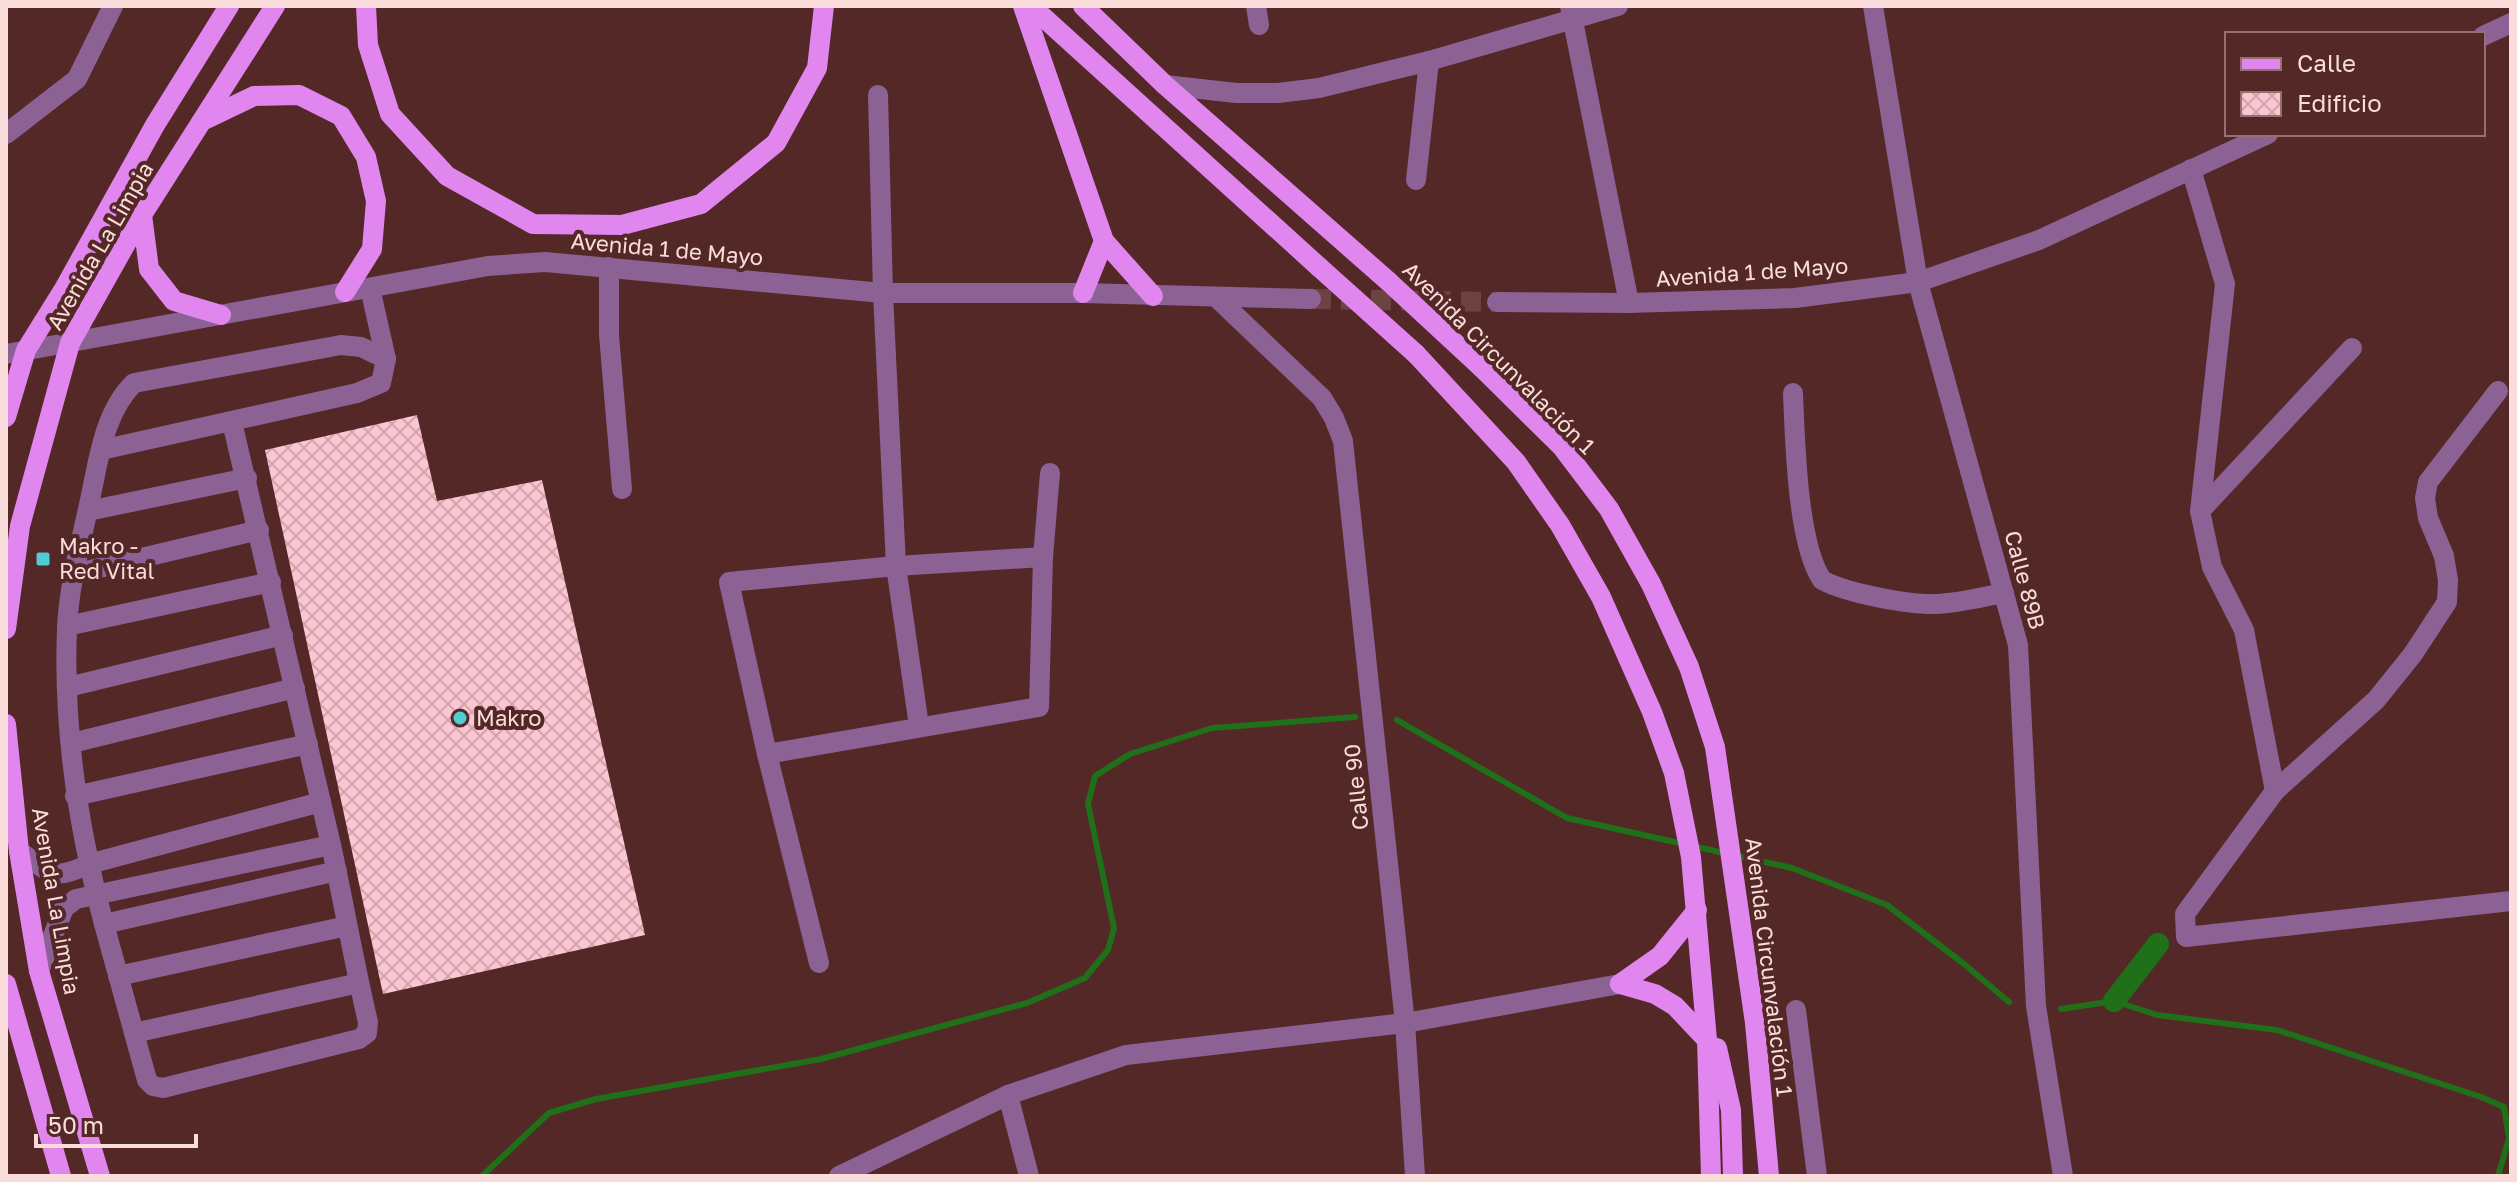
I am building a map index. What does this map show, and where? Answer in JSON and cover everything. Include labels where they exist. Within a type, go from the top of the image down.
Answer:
[{"type":"main road","name":"Avenida La Limpia","points":[[6,417],[16,352],[64,289],[155,125],[227,6]]},
{"type":"main road","name":"Avenida La Limpia","points":[[6,629],[20,526],[70,343],[142,215],[275,6]]},
{"type":"main road","points":[[366,6],[368,45],[390,114],[447,176],[533,224],[622,225],[701,204],[776,143],[817,68],[824,6]]},
{"type":"main road","points":[[1023,6],[1104,241],[1153,296]]},
{"type":"main road","points":[[1031,6],[1416,354],[1516,462],[1560,525],[1601,597],[1652,712],[1674,773],[1691,857],[1697,910],[1707,1040],[1711,1176]]},
{"type":"main road","name":"Avenida Circunvalación 1","points":[[1083,6],[1165,85],[1482,368],[1571,460],[1609,509],[1651,584],[1689,667],[1715,747],[1755,1023],[1769,1176]]},
{"type":"main road","points":[[202,121],[254,96],[299,95],[341,116],[366,157],[376,201],[372,249],[345,292]]},
{"type":"main road","points":[[142,215],[149,269],[174,301],[221,315]]},
{"type":"main road","points":[[1083,293],[1104,241]]},
{"type":"main road","name":"Avenida La Limpia","points":[[6,724],[19,851],[39,971],[100,1176]]},
{"type":"main road","points":[[1620,984],[1660,956],[1697,910]]},
{"type":"main road","points":[[1702,977],[1731,1110],[1733,1176]]},
{"type":"main road","points":[[6,984],[61,1176]]},
{"type":"main road","points":[[1620,984],[1655,994],[1675,1006],[1707,1040]]},
{"type":"street","points":[[6,134],[77,79],[113,6]]},
{"type":"street","points":[[1165,85],[1236,93],[1278,93],[1363,79],[1429,61],[1571,13],[1618,6]]},
{"type":"street","name":"Calle 89B","points":[[1873,6],[1918,282],[2018,645],[2036,1006],[2063,1176]]},
{"type":"street","points":[[1571,13],[1629,303]]},
{"type":"street","points":[[2485,35],[2511,23]]},
{"type":"street","points":[[1416,180],[1429,61]]},
{"type":"street","points":[[878,95],[883,293],[896,566],[919,726]]},
{"type":"street","name":"Avenida 1 de Mayo","points":[[1497,302],[1629,303],[1795,298],[1918,282],[2039,240],[2264,136]]},
{"type":"street","points":[[2191,169],[2225,284],[2200,511],[2212,567],[2244,630],[2275,791]]},
{"type":"street","name":"Avenida 1 de Mayo","points":[[16,352],[488,266],[545,262],[883,293],[1083,293],[1311,299]]},
{"type":"street","points":[[609,267],[609,335],[622,489]]},
{"type":"street","points":[[101,450],[357,393],[381,383],[386,359],[370,288]]},
{"type":"street","name":"Calle 90","points":[[1216,297],[1322,398],[1343,441],[1405,1023],[1415,1176]]},
{"type":"street","points":[[232,422],[337,871],[368,1022],[367,1033],[359,1039],[163,1088],[153,1086],[147,1080],[96,894],[75,796],[67,626],[74,574],[101,450],[121,396],[134,383],[341,345],[361,347],[386,359]]},
{"type":"street","points":[[2200,511],[2352,348]]},
{"type":"street","points":[[2498,391],[2428,482],[2425,498],[2428,518],[2444,556],[2448,580],[2447,602],[2413,654],[2376,700],[2275,791],[2185,914],[2186,937],[2511,901]]},
{"type":"street","points":[[1793,393],[1800,492],[1812,559],[1822,580],[1850,590],[1915,603],[1936,604],[2004,593]]},
{"type":"street","points":[[767,754],[1039,707],[1043,557],[1050,473]]},
{"type":"street","points":[[88,511],[247,478]]},
{"type":"street","points":[[74,574],[259,530]]},
{"type":"street","points":[[819,963],[767,754],[729,582],[896,566],[1043,557]]},
{"type":"street","points":[[67,626],[271,582]]},
{"type":"street","points":[[68,687],[283,635]]},
{"type":"street","points":[[72,743],[295,688]]},
{"type":"street","points":[[75,796],[308,744]]},
{"type":"street","points":[[19,851],[53,875],[66,875],[89,864],[321,802]]},
{"type":"street","points":[[39,971],[64,908],[76,899],[331,845]]},
{"type":"street","points":[[104,924],[337,871]]},
{"type":"street","points":[[118,976],[347,926]]},
{"type":"street","points":[[134,1033],[359,983]]},
{"type":"street","points":[[839,1176],[1008,1095],[1126,1055],[1405,1023],[1620,984]]},
{"type":"street","points":[[1796,1010],[1817,1176]]},
{"type":"street","points":[[1008,1095],[1029,1176]]},
{"type":"building","name":"Makro","points":[[417,415],[437,501],[542,480],[645,935],[383,994],[265,450]]},
{"type":"waterway","points":[[482,1176],[549,1113],[596,1099],[821,1059],[1027,1003],[1085,978],[1108,950],[1114,928],[1088,804],[1095,776],[1130,754],[1212,728],[1355,717]]},
{"type":"waterway","points":[[1397,720],[1567,818],[1792,868],[1887,905],[2009,1002]]},
{"type":"waterway","points":[[2114,1001],[2158,944]]},
{"type":"waterway","points":[[2061,1009],[2114,1001],[2157,1015],[2277,1030],[2481,1097],[2504,1107],[2509,1138],[2498,1176]]},
{"type":"tunnel","points":[[1311,299],[1497,302]]},
{"type":"place","name":"Makro - Red Vital","points":[[43,559]]},
{"type":"place","name":"Makro","points":[[460,718]]}]
